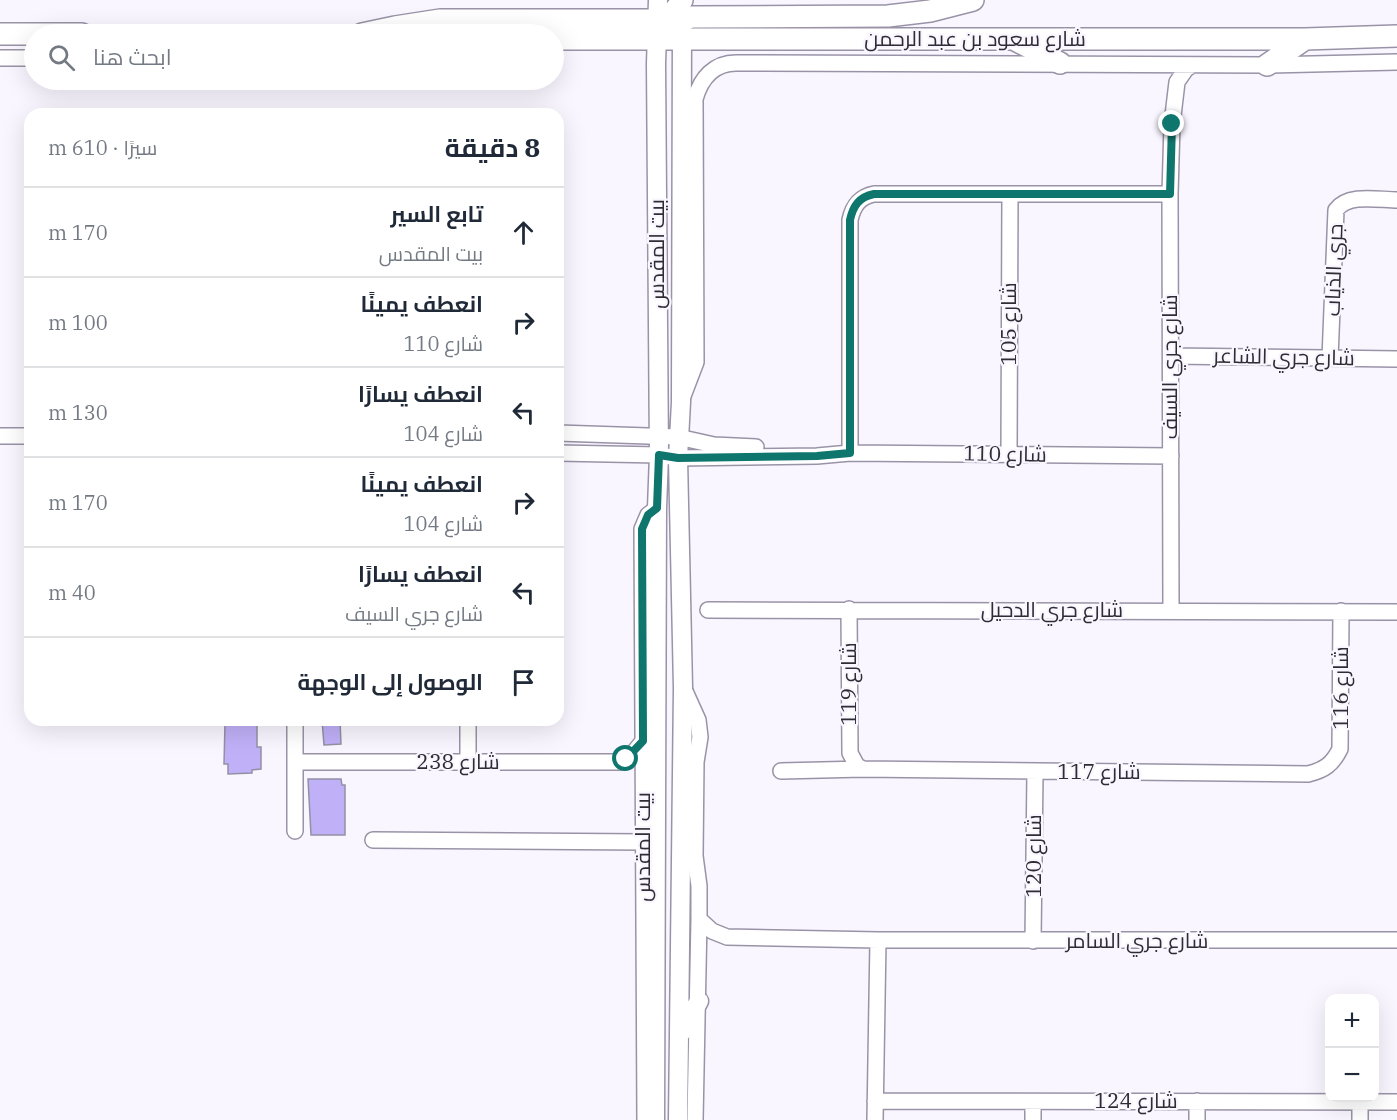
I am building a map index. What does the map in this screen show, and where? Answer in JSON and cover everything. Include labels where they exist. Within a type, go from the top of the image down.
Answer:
[{"type":"main road","points":[[414,24],[440,20],[657,20],[664,19],[675,12],[692,17],[888,16],[930,11],[973,0]]},
{"type":"main road","name":"شارع سعود بن عبد الرحمن","points":[[564,37],[682,15],[1013,39],[1305,39],[1397,36]]},
{"type":"main road","points":[[0,34],[24,34]]},
{"type":"main road","points":[[1013,39],[1060,63]]},
{"type":"main road","points":[[1267,65],[1305,39]]},
{"type":"street","name":"بيت المقدس","points":[[678,1120],[684,688],[678,458],[681,402],[682,15]]},
{"type":"street","name":"بيت المقدس","points":[[655,1120],[659,455],[657,20]]},
{"type":"street","points":[[0,58],[24,58]]},
{"type":"street","name":"شارع سعود بن عبد الرحمن","points":[[704,79],[715,68],[729,63],[1267,65],[1397,62]]},
{"type":"street","name":"شارع جري السيف","points":[[1155,65],[1168,83],[1172,124]]},
{"type":"street","name":"شارع جري السيف","points":[[1171,611],[1170,194],[1172,124],[1177,82],[1186,69],[1192,65]]},
{"type":"street","name":"بيت المقدس","points":[[681,402],[696,362],[695,99],[704,79]]},
{"type":"street","points":[[845,453],[850,220],[856,204],[862,197],[874,194],[1170,194]]},
{"type":"street","name":"شارع 105","points":[[1008,454],[1010,194]]},
{"type":"street","name":"جري الذياب","points":[[1330,358],[1336,210],[1340,204],[1357,200],[1397,200]]},
{"type":"street","name":"شارع جري الشاعر","points":[[1171,356],[1397,359]]},
{"type":"street","name":"شارع 110","points":[[564,434],[678,437],[714,445],[817,449],[845,453]]},
{"type":"street","points":[[0,436],[24,436]]},
{"type":"street","name":"شارع 110","points":[[564,453],[659,455],[678,458],[817,456],[845,453],[1171,456]]},
{"type":"street","name":"بيت المقدس","points":[[645,1120],[642,529],[648,515],[657,508]]},
{"type":"street","name":"شارع 119","points":[[849,609],[849,745],[858,764]]},
{"type":"street","name":"شارع جري الدحيل","points":[[708,610],[1397,612]]},
{"type":"street","name":"شارع 116","points":[[1333,762],[1341,743],[1341,611]]},
{"type":"street","name":"بيت المقدس","points":[[684,688],[698,720],[700,737],[696,762],[695,856],[699,886],[699,1001],[695,1058],[695,1120]]},
{"type":"street","points":[[295,726],[295,831]]},
{"type":"street","points":[[468,726],[468,762]]},
{"type":"street","points":[[643,741],[621,762],[643,787]]},
{"type":"street","name":"شارع 238","points":[[295,762],[621,762]]},
{"type":"street","name":"شارع 117","points":[[781,771],[858,764],[1035,772],[1308,774],[1320,771],[1333,762]]},
{"type":"street","name":"شارع 120","points":[[1033,941],[1035,772]]},
{"type":"street","points":[[373,840],[644,842]]},
{"type":"street","points":[[699,919],[712,931],[727,937]]},
{"type":"street","points":[[698,958],[714,944],[727,937]]},
{"type":"street","name":"شارع جري السامر","points":[[727,937],[1033,941],[1397,940]]},
{"type":"street","points":[[875,1120],[878,940]]},
{"type":"street","points":[[679,1040],[699,1001]]},
{"type":"street","name":"شارع 124","points":[[875,1101],[1397,1102]]},
{"type":"street","points":[[1197,1101],[1197,1120]]},
{"type":"street","points":[[1033,1102],[1033,1120]]},
{"type":"street","points":[[1360,1103],[1360,1120]]},
{"type":"building","points":[[225,726],[257,726],[257,747],[261,747],[261,769],[252,770],[252,773],[228,774],[228,764],[224,764]]},
{"type":"building","points":[[322,726],[340,726],[341,744],[324,745]]},
{"type":"building","points":[[308,779],[341,779],[342,785],[345,785],[345,835],[311,835]]},
{"type":"route","points":[[626,759],[643,741],[642,529],[648,515],[657,508],[659,455],[678,458],[817,456],[850,453],[850,220],[856,204],[862,197],[874,194],[1170,194],[1172,124]]}]
